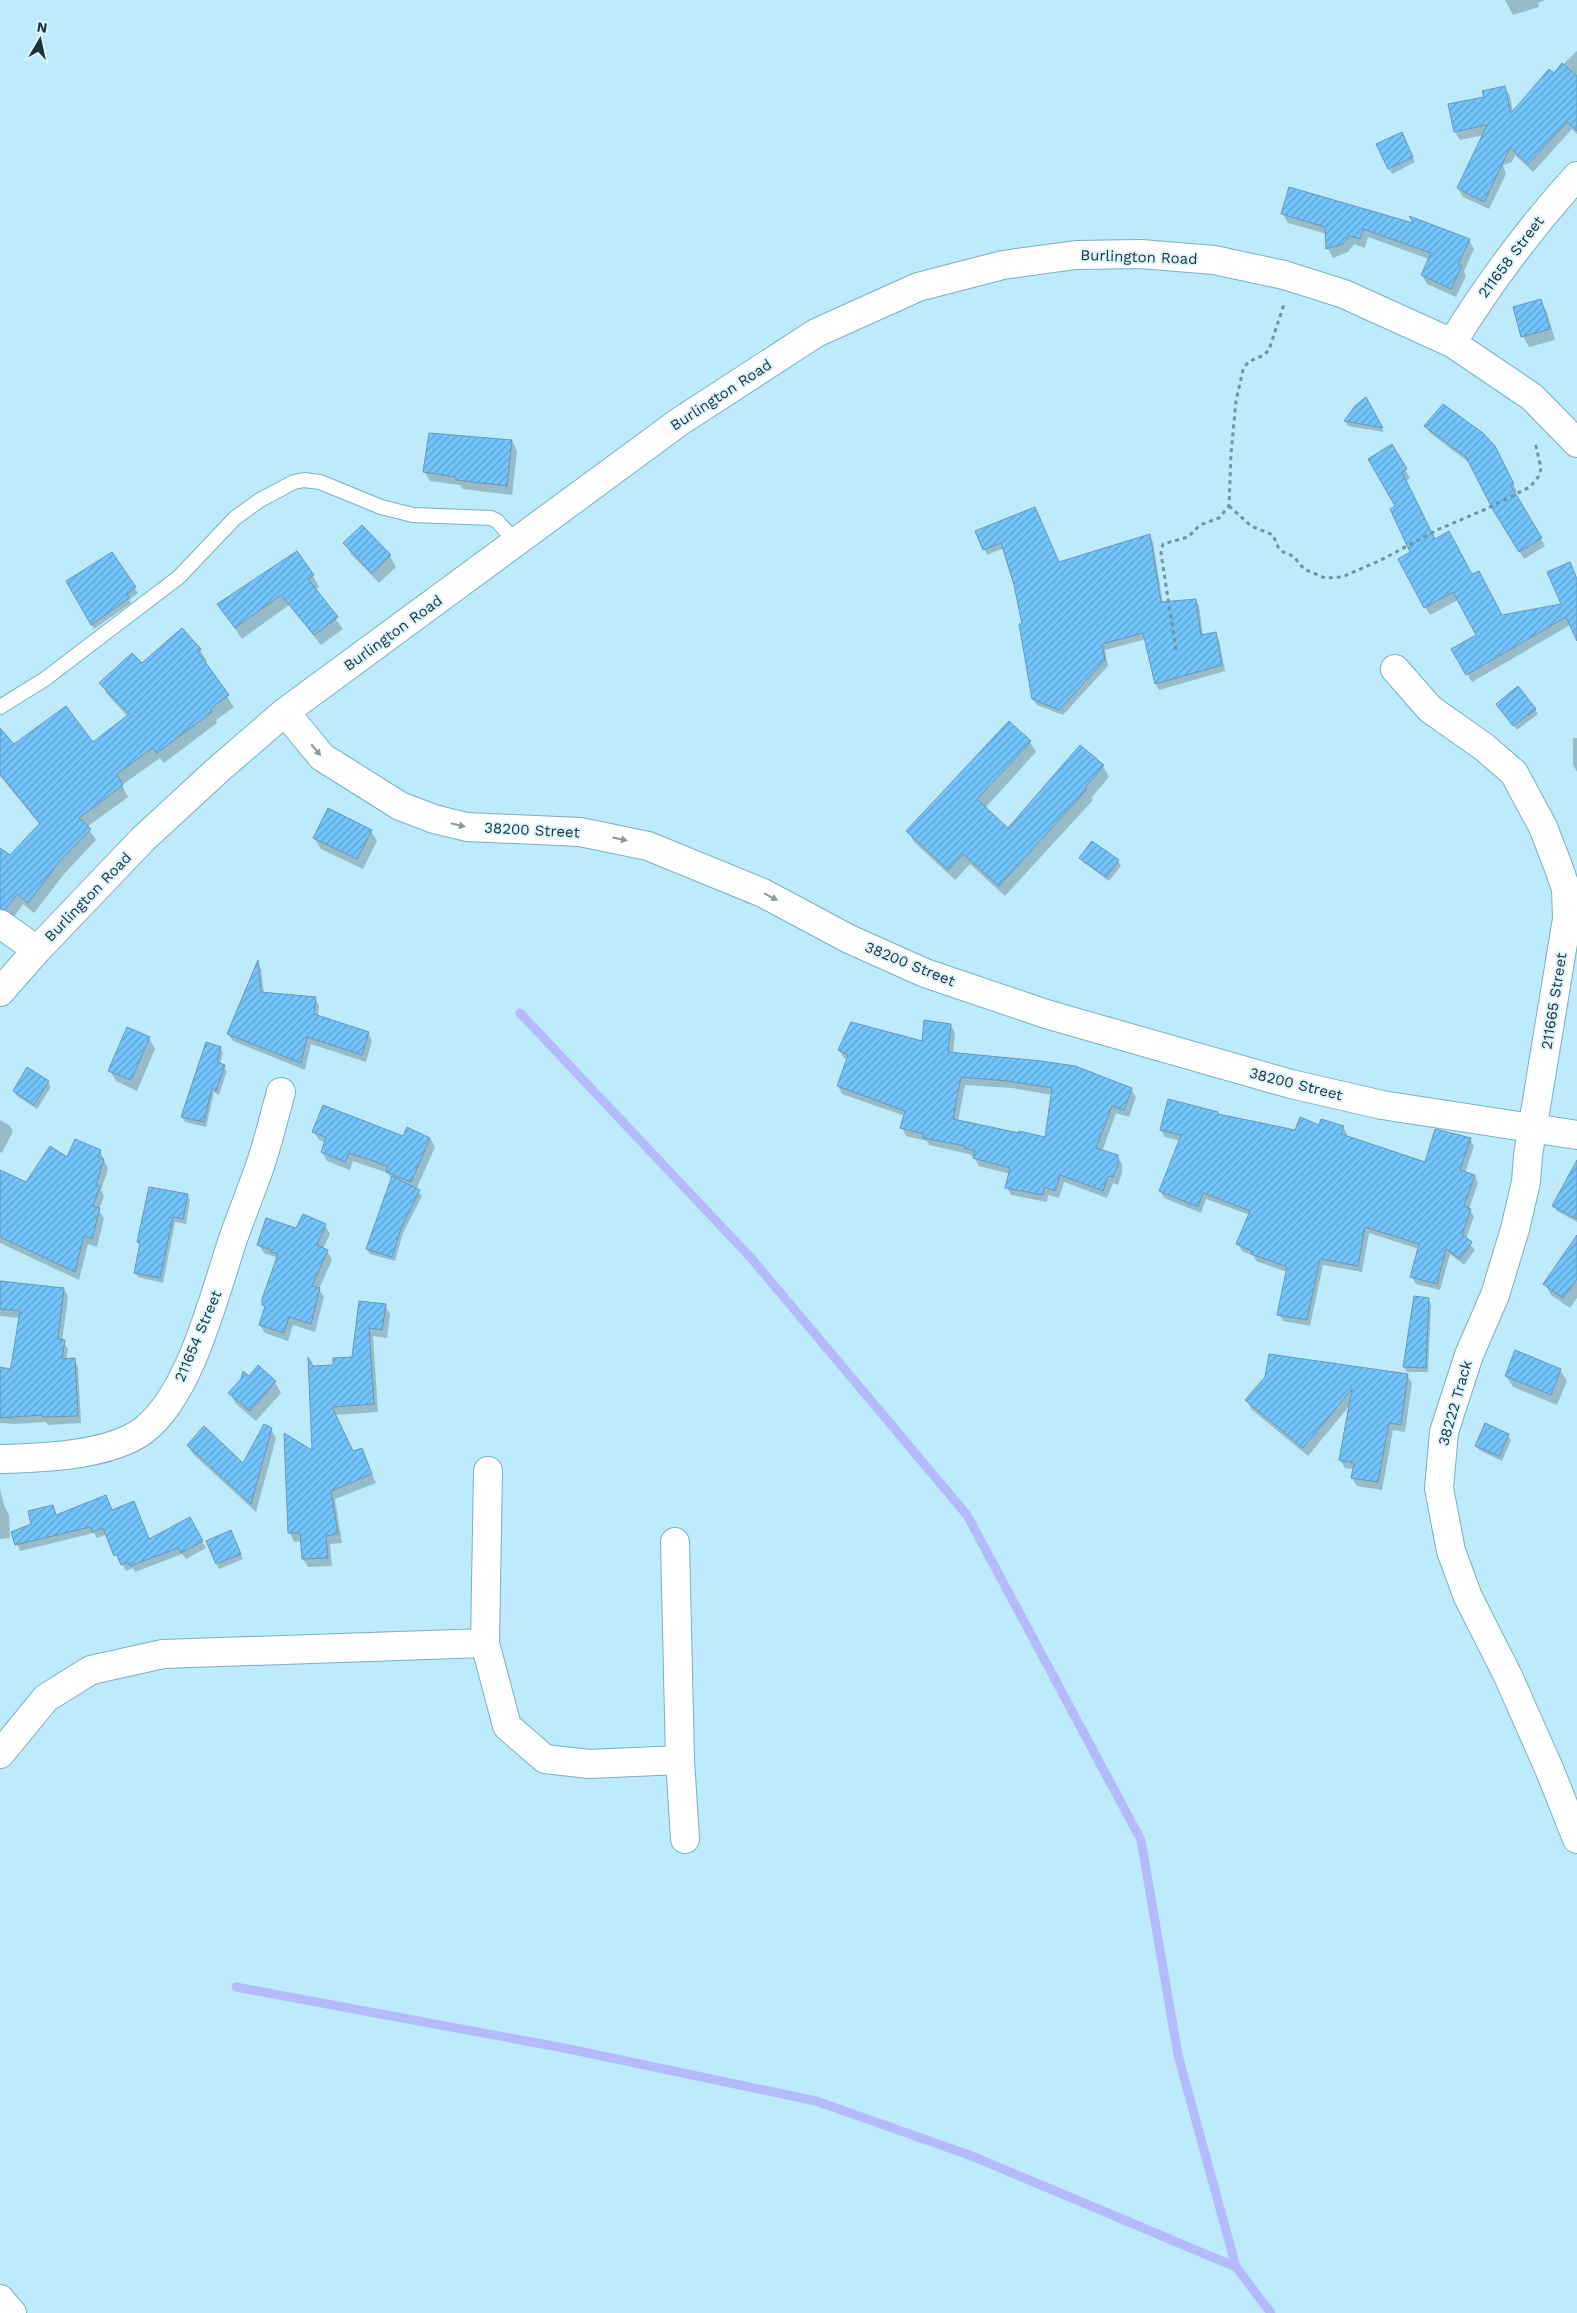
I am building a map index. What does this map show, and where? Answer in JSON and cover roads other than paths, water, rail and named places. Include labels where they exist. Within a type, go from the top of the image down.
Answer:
[{"type":"street","name":"211658 Street","points":[[1452,342],[1488,285],[1534,224],[1577,176]]},
{"type":"street","name":"Burlington Road","points":[[0,992],[37,950],[144,839],[220,768],[285,712],[679,422],[816,333],[918,287],[1002,265],[1076,255],[1141,254],[1214,260],[1290,277],[1344,294],[1452,342],[1532,397],[1577,443]]},
{"type":"street","name":"211665 Street","points":[[1395,669],[1430,709],[1484,747],[1514,773],[1543,827],[1566,889],[1567,919],[1532,1129]]},
{"type":"street","name":"38200 Street","points":[[285,712],[322,757],[400,806],[434,819],[467,827],[580,832],[648,846],[763,893],[848,939],[925,973],[1046,1014],[1291,1084],[1382,1105],[1577,1136]]},
{"type":"street","points":[[0,924],[37,950]]},
{"type":"street","name":"211654 Street","points":[[0,1459],[50,1458],[96,1450],[143,1431],[159,1415],[185,1374],[215,1300],[234,1237],[260,1167],[282,1092]]},
{"type":"street","name":"38222 Track","points":[[1532,1129],[1526,1182],[1516,1229],[1495,1295],[1469,1355],[1444,1432],[1439,1488],[1451,1551],[1468,1597],[1508,1676],[1550,1771],[1577,1839]]},
{"type":"street","points":[[488,1471],[485,1643],[507,1726],[545,1759],[589,1764],[680,1760]]},
{"type":"street","points":[[675,1542],[680,1760],[685,1839]]},
{"type":"street","points":[[0,1754],[46,1698],[91,1670],[163,1654],[485,1643]]},
{"type":"street","points":[[0,2299],[12,2313]]},
{"type":"lane","points":[[0,707],[45,679],[178,576],[235,518],[260,500],[294,482],[304,480],[320,482],[381,506],[413,514],[491,518],[497,521],[516,542]]},
{"type":"waterway","points":[[520,1013],[752,1259],[967,1515],[1141,1840],[1178,2055],[1236,2267],[1271,2313]]},
{"type":"waterway","points":[[236,1987],[569,2049],[816,2101],[972,2156],[1236,2267]]}]
